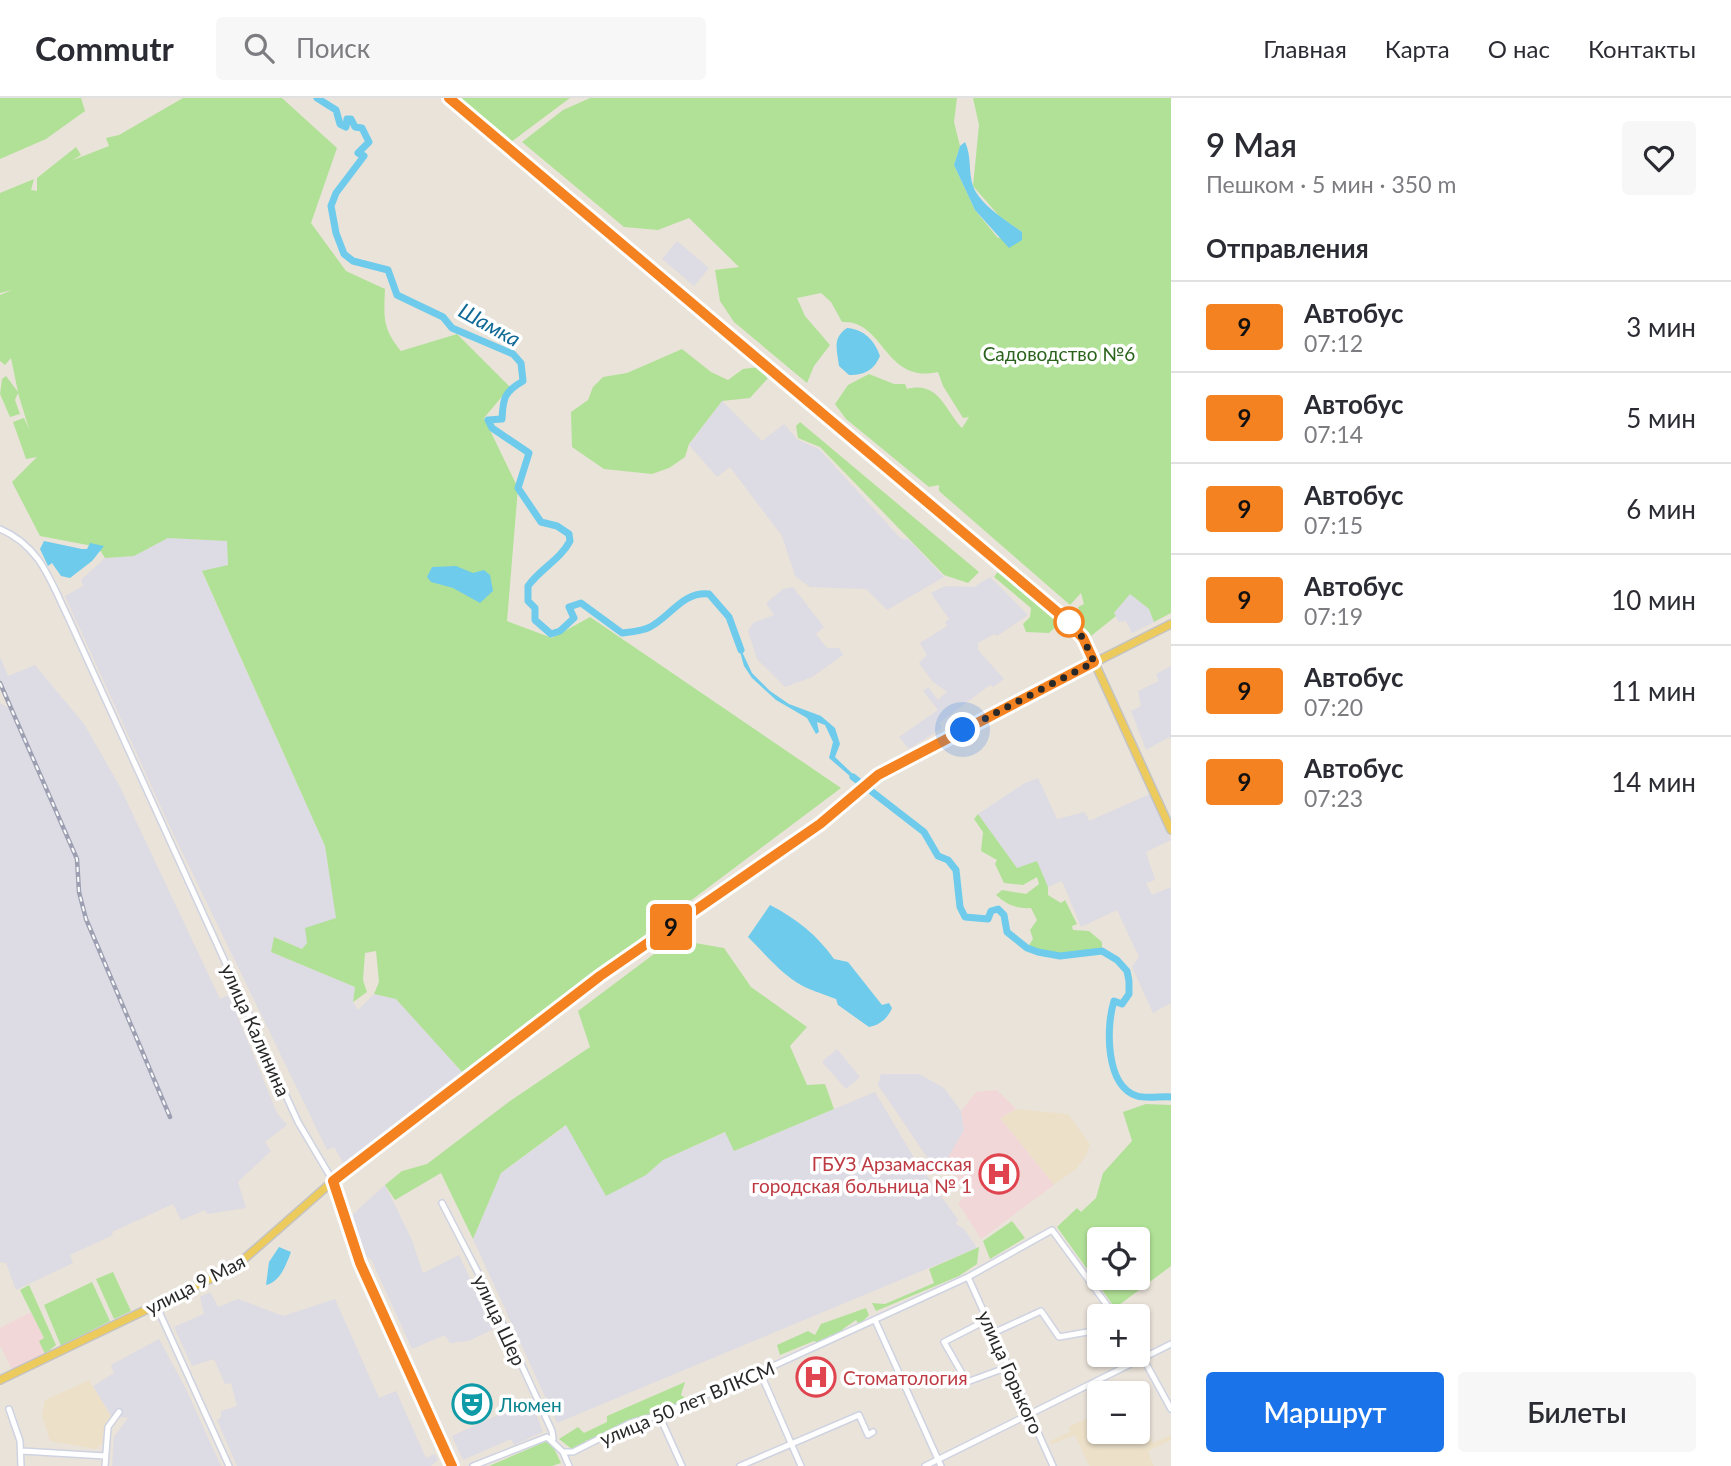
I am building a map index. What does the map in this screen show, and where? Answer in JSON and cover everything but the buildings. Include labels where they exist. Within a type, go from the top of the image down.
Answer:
[{"type":"main road","points":[[449,98],[1067,620],[1083,638],[1171,830]]},
{"type":"main road","name":"улица 9 Мая","points":[[0,1380],[244,1261],[333,1181],[600,976],[820,824],[867,783],[921,750],[1171,624]]},
{"type":"street","name":"улица Калинина","points":[[0,530],[25,541],[57,595],[298,1122],[333,1181],[360,1263],[452,1466]]},
{"type":"street","name":"улица Шер","points":[[442,1203],[487,1290],[553,1439]]},
{"type":"street","name":"улица 50 лет ВЛКСМ","points":[[563,1452],[573,1452],[630,1423],[659,1415],[875,1320],[968,1277],[1052,1230],[1106,1304]]},
{"type":"street","name":"улица Горького","points":[[968,1277],[1053,1466]]},
{"type":"street","points":[[156,1305],[229,1466]]},
{"type":"street","points":[[993,1333],[1041,1311],[1059,1337],[1087,1332]]},
{"type":"street","points":[[875,1320],[941,1466]]},
{"type":"street","points":[[988,1321],[944,1342],[967,1382],[1008,1367]]},
{"type":"street","points":[[1150,1354],[1171,1344]]},
{"type":"street","points":[[925,1466],[1125,1367]]},
{"type":"street","points":[[1148,1367],[1171,1409]]},
{"type":"street","points":[[760,1371],[801,1466]]},
{"type":"street","points":[[9,1409],[22,1451],[21,1466]]},
{"type":"street","points":[[105,1466],[108,1427],[119,1412]]},
{"type":"street","points":[[659,1415],[682,1466]]},
{"type":"street","points":[[740,1466],[859,1415],[868,1434],[873,1432]]},
{"type":"street","points":[[473,1466],[542,1437],[553,1439],[569,1466]]},
{"type":"street","points":[[22,1451],[106,1456]]},
{"type":"shaded area","points":[[677,241],[709,268],[694,286],[662,259]]},
{"type":"shaded area","points":[[722,401],[762,441],[784,424],[798,440],[819,449],[901,539],[909,540],[944,577],[887,610],[866,589],[810,587],[795,576],[782,536],[730,467],[717,477],[689,445]]},
{"type":"shaded area","points":[[168,538],[227,541],[229,565],[202,572],[325,846],[337,919],[306,928],[307,944],[302,949],[275,937],[271,952],[355,987],[353,1002],[358,1010],[374,994],[396,999],[462,1072],[398,1126],[344,1164],[334,1147],[327,1150],[171,829],[65,596],[83,586],[81,580],[105,558],[134,556]]},
{"type":"shaded area","points":[[990,577],[1028,615],[997,636],[994,634],[978,643],[978,650],[1004,679],[993,687],[990,685],[939,723],[942,728],[909,749],[899,737],[938,710],[923,691],[928,687],[938,700],[947,692],[932,681],[919,663],[927,655],[920,643],[947,626],[945,623],[949,619],[931,593],[945,586],[974,587]]},
{"type":"shaded area","points":[[793,587],[824,627],[816,634],[827,648],[839,648],[843,655],[812,677],[785,687],[757,659],[748,631],[753,623],[774,615],[766,603],[783,589]]},
{"type":"shaded area","points":[[1130,594],[1149,609],[1154,622],[1132,633],[1126,621],[1119,622],[1114,613]]},
{"type":"shaded area","points":[[0,657],[8,676],[35,665],[84,724],[119,785],[220,999],[229,995],[277,1113],[287,1125],[265,1142],[271,1151],[238,1182],[246,1208],[207,1214],[205,1210],[181,1220],[173,1204],[70,1255],[73,1263],[16,1290],[6,1263],[0,1262],[0,703],[9,708],[0,688]]},
{"type":"shaded area","points":[[1171,666],[1171,740],[1169,737],[1146,750],[1131,711],[1141,706],[1138,691],[1159,681],[1156,674]]},
{"type":"shaded area","points":[[1038,778],[1057,819],[1085,812],[1089,821],[1150,794],[1171,840],[1146,852],[1155,880],[1146,883],[1152,895],[1171,887],[1171,1003],[1153,1013],[1132,967],[1139,957],[1117,910],[1081,927],[1062,881],[1048,887],[1037,862],[1017,868],[978,814],[1025,783]]},
{"type":"shaded area","points":[[837,1049],[860,1077],[846,1089],[822,1062]]},
{"type":"shaded area","points":[[881,1074],[919,1074],[944,1088],[961,1111],[964,1130],[945,1163],[933,1166],[878,1085]]},
{"type":"shaded area","name":"ГБУЗ Арзамасская городская больница № 1","points":[[997,1090],[1016,1109],[1000,1118],[1054,1185],[981,1239],[958,1203],[967,1193],[945,1163],[964,1130],[961,1111],[976,1092]]},
{"type":"shaded area","points":[[875,1092],[913,1156],[958,1220],[956,1224],[964,1229],[977,1248],[557,1423],[473,1239],[501,1173],[567,1125],[646,1175],[663,1160],[726,1132],[734,1151]]},
{"type":"shaded area","points":[[1016,1109],[1068,1114],[1090,1144],[1086,1156],[1076,1169],[1054,1185],[1000,1118]]},
{"type":"shaded area","points":[[385,1185],[411,1238],[423,1273],[459,1255],[494,1329],[468,1341],[450,1343],[445,1335],[412,1349],[371,1259],[366,1257],[351,1216]]},
{"type":"shaded area","points":[[210,1292],[218,1307],[238,1299],[283,1316],[335,1299],[379,1398],[396,1391],[426,1458],[435,1454],[438,1460],[431,1466],[237,1466],[217,1420],[221,1417],[221,1411],[237,1406],[231,1383],[225,1384],[214,1359],[192,1366],[174,1327],[204,1314],[200,1297]]},
{"type":"shaded area","points":[[31,1312],[51,1351],[12,1370],[0,1345],[0,1328]]},
{"type":"shaded area","points":[[159,1339],[185,1387],[221,1466],[112,1466],[114,1437],[128,1418],[111,1416],[93,1386],[114,1373],[111,1365]]},
{"type":"shaded area","points":[[89,1380],[111,1416],[105,1424],[103,1443],[96,1449],[50,1441],[42,1416],[45,1400]]},
{"type":"shaded area","points":[[531,1400],[543,1432],[514,1445],[511,1439],[463,1460],[452,1436]]},
{"type":"shaded area","points":[[1087,1418],[1087,1444],[1150,1444],[1150,1436],[1153,1443],[1171,1435],[1171,1440],[1148,1451],[1154,1466],[1089,1466],[1075,1435],[1052,1444],[1050,1441],[1070,1432],[1068,1427]]},
{"type":"green space","points":[[0,98],[81,98],[85,111],[46,139],[0,159]]},
{"type":"green space","points":[[183,98],[282,98],[337,148],[311,223],[346,271],[385,289],[387,328],[401,351],[457,334],[510,387],[484,418],[518,488],[507,621],[552,638],[590,617],[841,788],[462,1072],[396,999],[374,994],[379,982],[376,951],[365,953],[363,980],[367,992],[353,1002],[355,987],[271,952],[274,937],[302,949],[307,943],[305,928],[336,918],[325,846],[202,571],[228,565],[227,541],[168,538],[134,556],[105,558],[98,547],[40,536],[12,482],[37,457],[26,459],[13,422],[24,418],[29,429],[18,393],[15,400],[20,414],[10,417],[0,394],[2,379],[6,376],[18,392],[11,358],[5,365],[0,361],[0,295],[12,290],[0,293],[0,193],[34,179],[31,190],[37,191],[37,178],[76,147],[81,155],[73,160],[109,146],[106,138],[119,135]]},
{"type":"green space","points":[[459,98],[570,98],[511,142]]},
{"type":"green space","name":"Садоводство №6","points":[[590,98],[957,98],[954,122],[960,146],[954,165],[975,210],[998,238],[1022,232],[1000,217],[973,186],[979,125],[973,98],[1171,98],[1171,613],[1154,622],[1149,609],[1130,594],[1114,613],[1116,616],[1091,636],[1076,619],[1076,614],[1080,612],[1078,607],[1084,604],[1081,593],[1070,605],[939,491],[939,485],[929,487],[846,419],[835,404],[848,385],[869,374],[894,384],[905,384],[907,389],[918,387],[934,393],[962,428],[969,417],[963,418],[943,386],[938,372],[920,373],[906,369],[895,361],[867,330],[856,324],[842,322],[831,302],[821,293],[797,298],[805,316],[830,345],[814,366],[807,383],[734,322],[720,301],[715,270],[739,267],[689,218],[658,230],[624,227],[522,142],[563,110]]},
{"type":"green space","points":[[682,349],[711,372],[728,380],[743,369],[758,367],[768,378],[750,398],[722,401],[689,444],[685,457],[669,468],[652,474],[604,469],[572,447],[571,412],[588,400],[593,387],[603,377],[627,373]]},
{"type":"green space","points":[[800,422],[979,572],[968,583],[944,575],[820,447],[798,438],[796,426]]},
{"type":"green space","points":[[999,570],[1057,617],[1060,623],[1049,633],[1026,632],[1023,624],[1030,617],[1031,608],[994,577]]},
{"type":"green space","points":[[978,814],[1017,868],[1037,861],[1048,887],[1048,895],[1061,903],[1065,900],[1077,924],[1072,926],[1073,930],[1089,931],[1102,942],[1102,951],[1060,956],[1027,948],[1033,939],[1030,930],[1037,920],[1031,908],[1012,906],[996,895],[1002,890],[1026,894],[1039,884],[1037,877],[1023,885],[1004,883],[995,864],[997,860],[981,851],[983,832],[974,819]]},
{"type":"green space","points":[[695,943],[724,948],[751,987],[807,1027],[790,1046],[807,1085],[825,1084],[834,1109],[734,1151],[725,1132],[663,1160],[646,1175],[606,1196],[566,1125],[501,1173],[473,1239],[441,1173],[395,1200],[385,1185],[402,1171],[427,1164],[510,1101],[590,1047],[578,1011],[654,954]]},
{"type":"green space","points":[[1146,1104],[1171,1105],[1171,1266],[1150,1282],[1150,1227],[1087,1227],[1087,1269],[1057,1227],[1077,1208],[1081,1212],[1096,1198],[1103,1173],[1132,1141],[1123,1112]]},
{"type":"green space","points":[[1012,1221],[1025,1238],[990,1259],[983,1241]]},
{"type":"green space","points":[[979,1247],[977,1264],[959,1276],[876,1311],[872,1303],[885,1304],[934,1283],[929,1269]]},
{"type":"green space","points":[[113,1272],[131,1311],[114,1319],[96,1279]]},
{"type":"green space","points":[[92,1282],[110,1321],[61,1346],[44,1305]]},
{"type":"green space","points":[[29,1285],[56,1345],[45,1354],[39,1341],[44,1338],[20,1290]]},
{"type":"green space","points":[[1102,1290],[1139,1290],[1120,1304],[1112,1304]]},
{"type":"green space","points":[[866,1308],[869,1315],[859,1325],[856,1320],[843,1329],[843,1332],[819,1343],[814,1341],[780,1355],[777,1345],[808,1331],[815,1335],[821,1324]]},
{"type":"green space","points":[[685,1382],[681,1395],[688,1400],[591,1441],[586,1440],[586,1444],[573,1450],[559,1439],[578,1427],[584,1433],[607,1422],[607,1416]]},
{"type":"green space","points":[[547,1441],[551,1442],[561,1463],[552,1466],[489,1466]]},
{"type":"water","points":[[965,142],[976,193],[994,212],[1022,232],[1022,240],[1009,248],[975,210],[954,165],[960,146]]},
{"type":"water","points":[[847,328],[868,337],[880,356],[875,365],[864,373],[849,375],[839,366],[837,340]]},
{"type":"water","points":[[44,541],[82,549],[87,549],[90,543],[104,546],[92,561],[70,578],[61,576],[52,563],[48,566],[40,549]]},
{"type":"water","points":[[456,566],[473,573],[484,570],[490,575],[493,591],[480,603],[453,588],[431,582],[427,577],[432,567]]},
{"type":"water","points":[[737,641],[752,673],[770,691],[789,704],[821,716],[835,728],[840,744],[835,757],[860,781],[858,783],[829,758],[833,742],[825,725],[817,722],[819,732],[816,734],[807,718],[776,700],[752,678],[744,666]]},
{"type":"water","points":[[770,905],[806,928],[834,959],[848,962],[882,1005],[889,1003],[892,1008],[886,1018],[869,1027],[838,1005],[836,999],[801,985],[771,961],[748,937]]},
{"type":"water","points":[[279,1247],[291,1252],[279,1277],[266,1285],[269,1262]]},
{"type":"waterway","name":"Шамка","points":[[317,98],[336,110],[340,124],[346,127],[347,119],[351,119],[355,127],[362,128],[369,142],[358,153],[364,156],[336,193],[331,206],[336,233],[344,254],[353,261],[388,270],[397,295],[443,317],[452,328],[513,354],[521,363],[523,381],[506,396],[502,419],[488,420],[492,428],[529,453],[518,488],[541,522],[557,526],[569,534],[570,541],[561,554],[528,586],[528,601],[535,608],[535,620],[551,634],[560,631],[574,618],[569,607],[581,603],[622,633],[633,632],[650,627],[684,600],[700,594],[709,594],[729,617],[741,650]]},
{"type":"waterway","name":"Шамка","points":[[853,777],[924,832],[938,856],[948,860],[956,870],[960,907],[965,917],[988,919],[991,911],[998,909],[1004,915],[1007,932],[1027,948],[1060,956],[1102,951],[1117,960],[1127,971],[1129,994],[1122,1004],[1114,1001],[1111,1012],[1109,1039],[1114,1068],[1126,1090],[1137,1096],[1171,1097]]},
{"type":"railway","points":[[0,683],[77,859],[79,892],[86,919],[170,1117]]},
{"type":"bus line","name":"9","points":[[449,98],[1062,616],[1083,638],[1094,662],[921,750],[878,775],[820,824],[600,976],[541,1024],[333,1181],[360,1263],[452,1466]]},
{"type":"place","name":"ГБУЗ Арзамасская городская больница № 1","points":[[999,1174]]},
{"type":"place","name":"Стоматология","points":[[816,1377]]},
{"type":"place","name":"Люмен","points":[[472,1404]]},
{"type":"route","points":[[963,730],[1094,662],[1083,638],[1069,622]]}]
